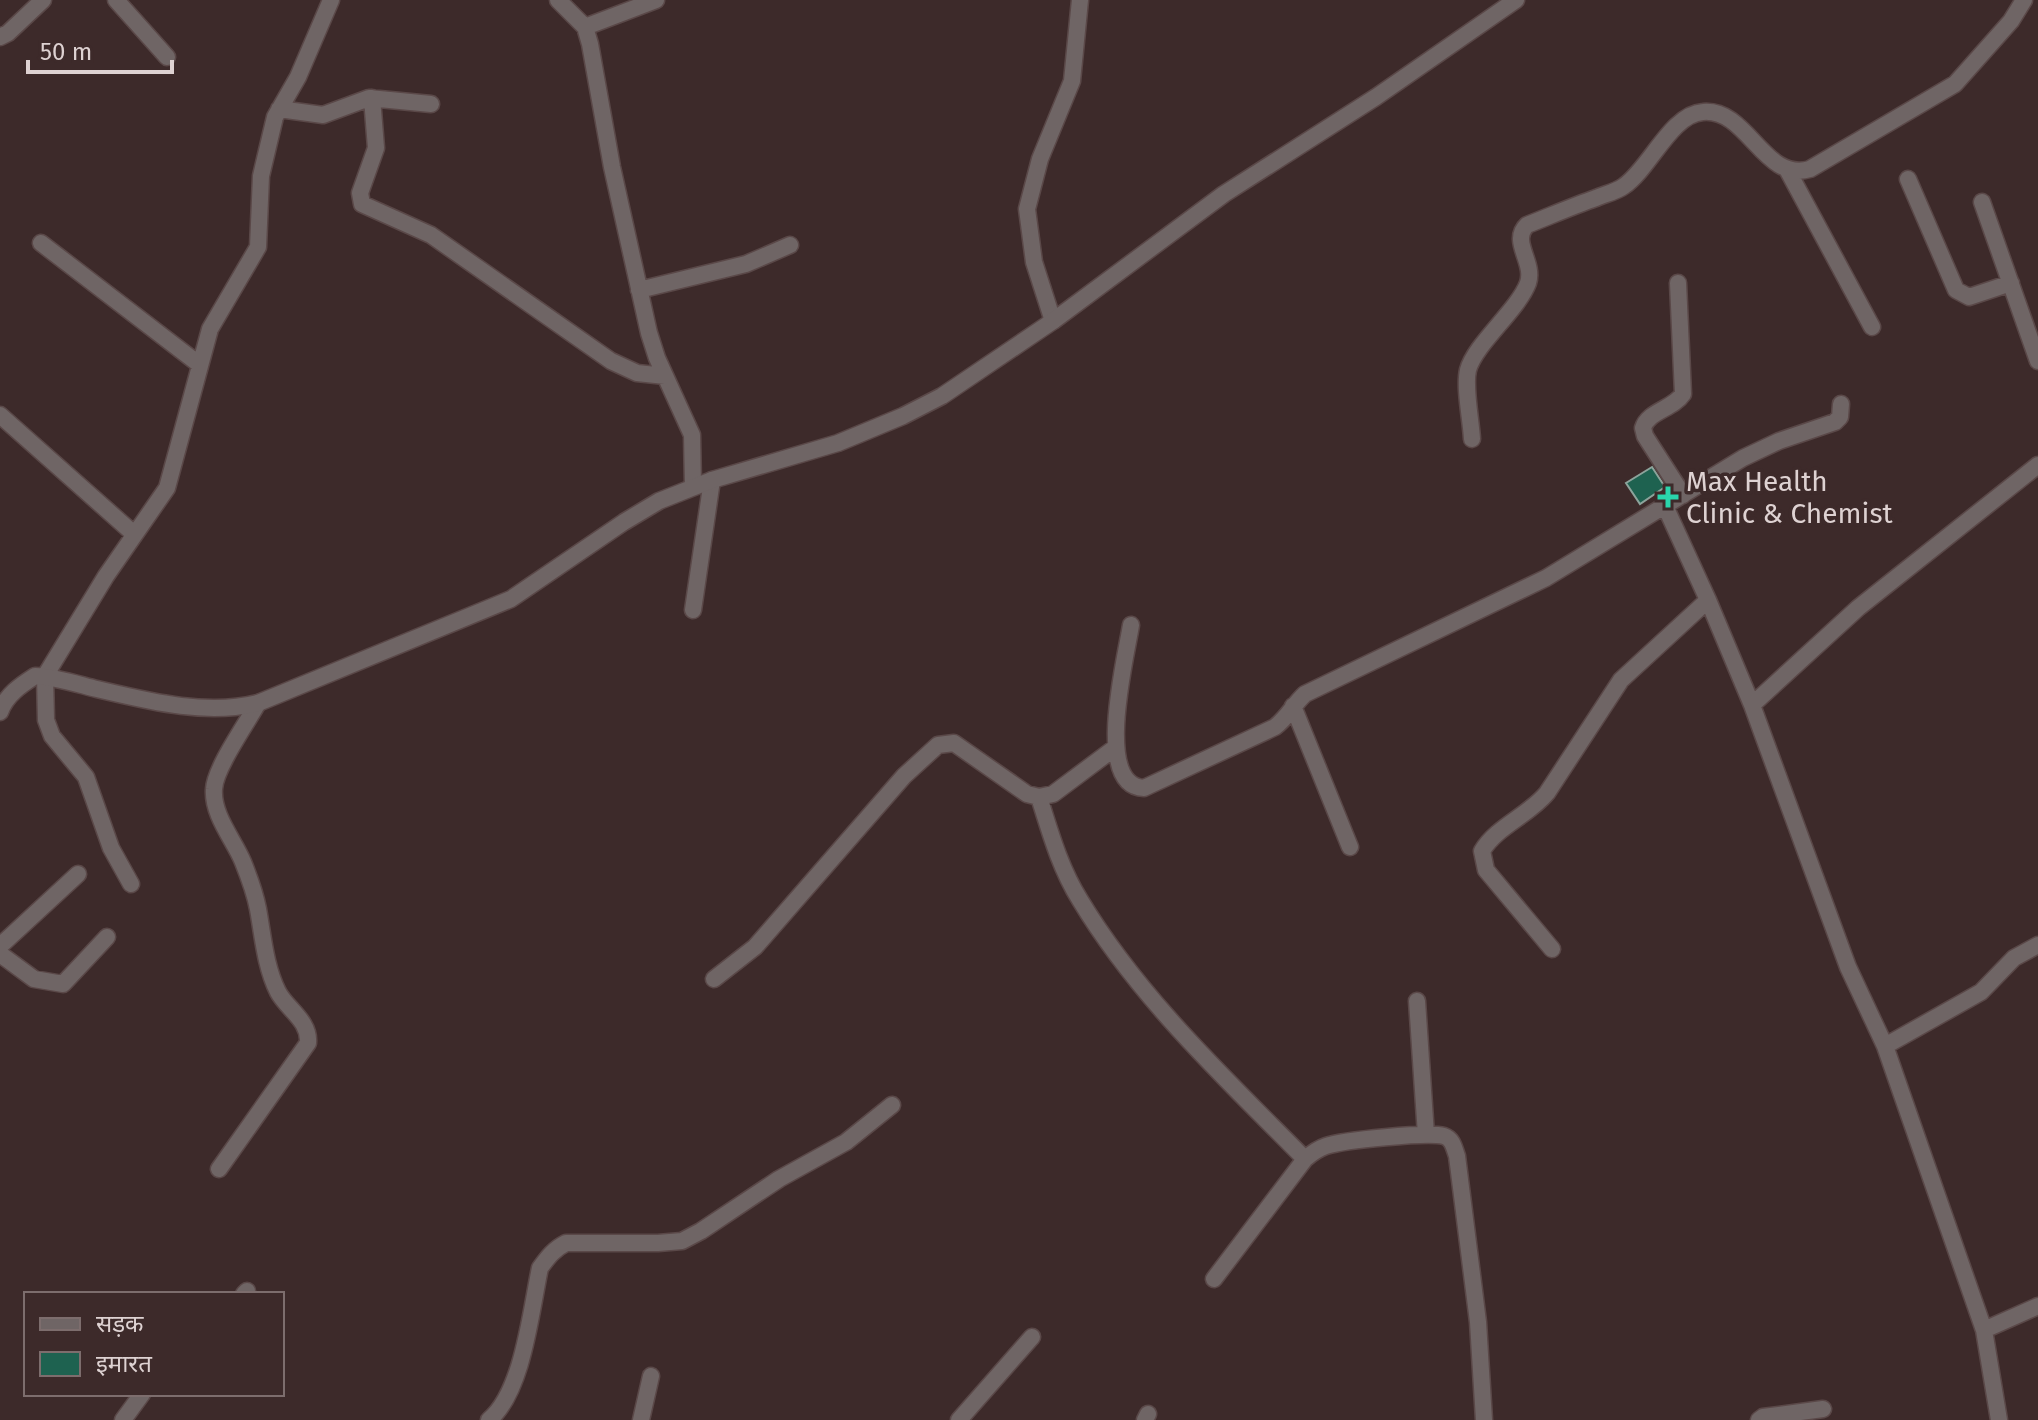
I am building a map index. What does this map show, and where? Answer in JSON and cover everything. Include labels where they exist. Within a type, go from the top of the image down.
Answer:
[{"type":"street","points":[[0,37],[43,0]]},
{"type":"street","points":[[116,0],[167,57]]},
{"type":"street","points":[[131,884],[111,848],[86,777],[52,736],[46,720],[45,676],[106,576],[167,488],[210,329],[258,247],[261,176],[279,109],[298,77],[331,0]]},
{"type":"street","points":[[558,0],[585,27],[649,333],[692,435],[693,486]]},
{"type":"street","points":[[585,27],[656,0]]},
{"type":"street","points":[[1053,321],[1034,262],[1027,209],[1040,159],[1072,81],[1080,0]]},
{"type":"street","points":[[0,712],[3,703],[35,676],[143,700],[217,709],[258,703],[511,599],[659,501],[693,486],[838,443],[903,416],[966,382],[1224,194],[1376,97],[1516,0]]},
{"type":"street","points":[[1788,171],[1810,169],[1955,84],[2011,21],[2024,0]]},
{"type":"street","points":[[279,109],[323,115],[360,99],[372,98],[431,104]]},
{"type":"street","points":[[372,98],[376,148],[360,193],[362,204],[431,235],[611,361],[637,373],[665,376]]},
{"type":"street","points":[[1472,439],[1468,369],[1525,289],[1530,270],[1520,242],[1523,228],[1624,187],[1677,125],[1695,113],[1708,111],[1728,119],[1788,171],[1872,327]]},
{"type":"street","points":[[1908,179],[1956,290],[1969,297],[2011,283]]},
{"type":"street","points":[[1982,202],[2038,361]]},
{"type":"street","points":[[41,243],[200,365]]},
{"type":"street","points":[[639,290],[746,264],[790,245]]},
{"type":"street","points":[[1678,283],[1683,394],[1677,402],[1647,419],[1643,428],[1683,495]]},
{"type":"street","points":[[1131,625],[1115,725],[1116,747],[1123,779],[1129,785],[1144,788],[1275,727],[1305,694],[1546,578],[1760,449],[1835,422],[1840,417],[1841,404]]},
{"type":"street","points":[[0,415],[134,534]]},
{"type":"street","points":[[1752,705],[1858,608],[2038,465]]},
{"type":"street","points":[[693,610],[712,480]]},
{"type":"street","points":[[1665,506],[1752,705],[1848,967],[1885,1046],[1984,1330],[1999,1420]]},
{"type":"street","points":[[1552,949],[1486,870],[1482,851],[1490,840],[1537,805],[1547,793],[1621,680],[1708,600]]},
{"type":"street","points":[[219,1169],[308,1043],[309,1035],[279,993],[269,968],[257,904],[242,860],[214,800],[214,787],[220,772],[258,703]]},
{"type":"street","points":[[1293,706],[1350,847]]},
{"type":"street","points":[[714,979],[755,947],[904,776],[938,745],[954,743],[1027,794],[1039,797],[1053,794],[1116,747]]},
{"type":"street","points":[[1039,797],[1060,861],[1079,899],[1113,949],[1186,1039],[1305,1159]]},
{"type":"street","points":[[0,946],[78,874]]},
{"type":"street","points":[[0,954],[34,979],[63,984],[107,937]]},
{"type":"street","points":[[1885,1046],[1981,992],[2014,958],[2038,945]]},
{"type":"street","points":[[1417,1001],[1426,1135]]},
{"type":"street","points":[[489,1420],[500,1411],[519,1365],[540,1268],[558,1247],[566,1243],[682,1241],[779,1179],[846,1142],[892,1105]]},
{"type":"street","points":[[1214,1279],[1314,1151],[1339,1143],[1426,1135],[1448,1138],[1457,1156],[1478,1322],[1484,1420]]},
{"type":"street","points":[[1984,1330],[2038,1306]]},
{"type":"street","points":[[959,1420],[1032,1337]]},
{"type":"street","points":[[641,1420],[651,1376]]},
{"type":"street","points":[[123,1420],[141,1396]]},
{"type":"street","points":[[1759,1420],[1823,1409]]},
{"type":"building","points":[[1652,467],[1665,487],[1640,504],[1626,483]]},
{"type":"place","name":"Max Health Clinic & Chemist","points":[[1668,497]]}]
